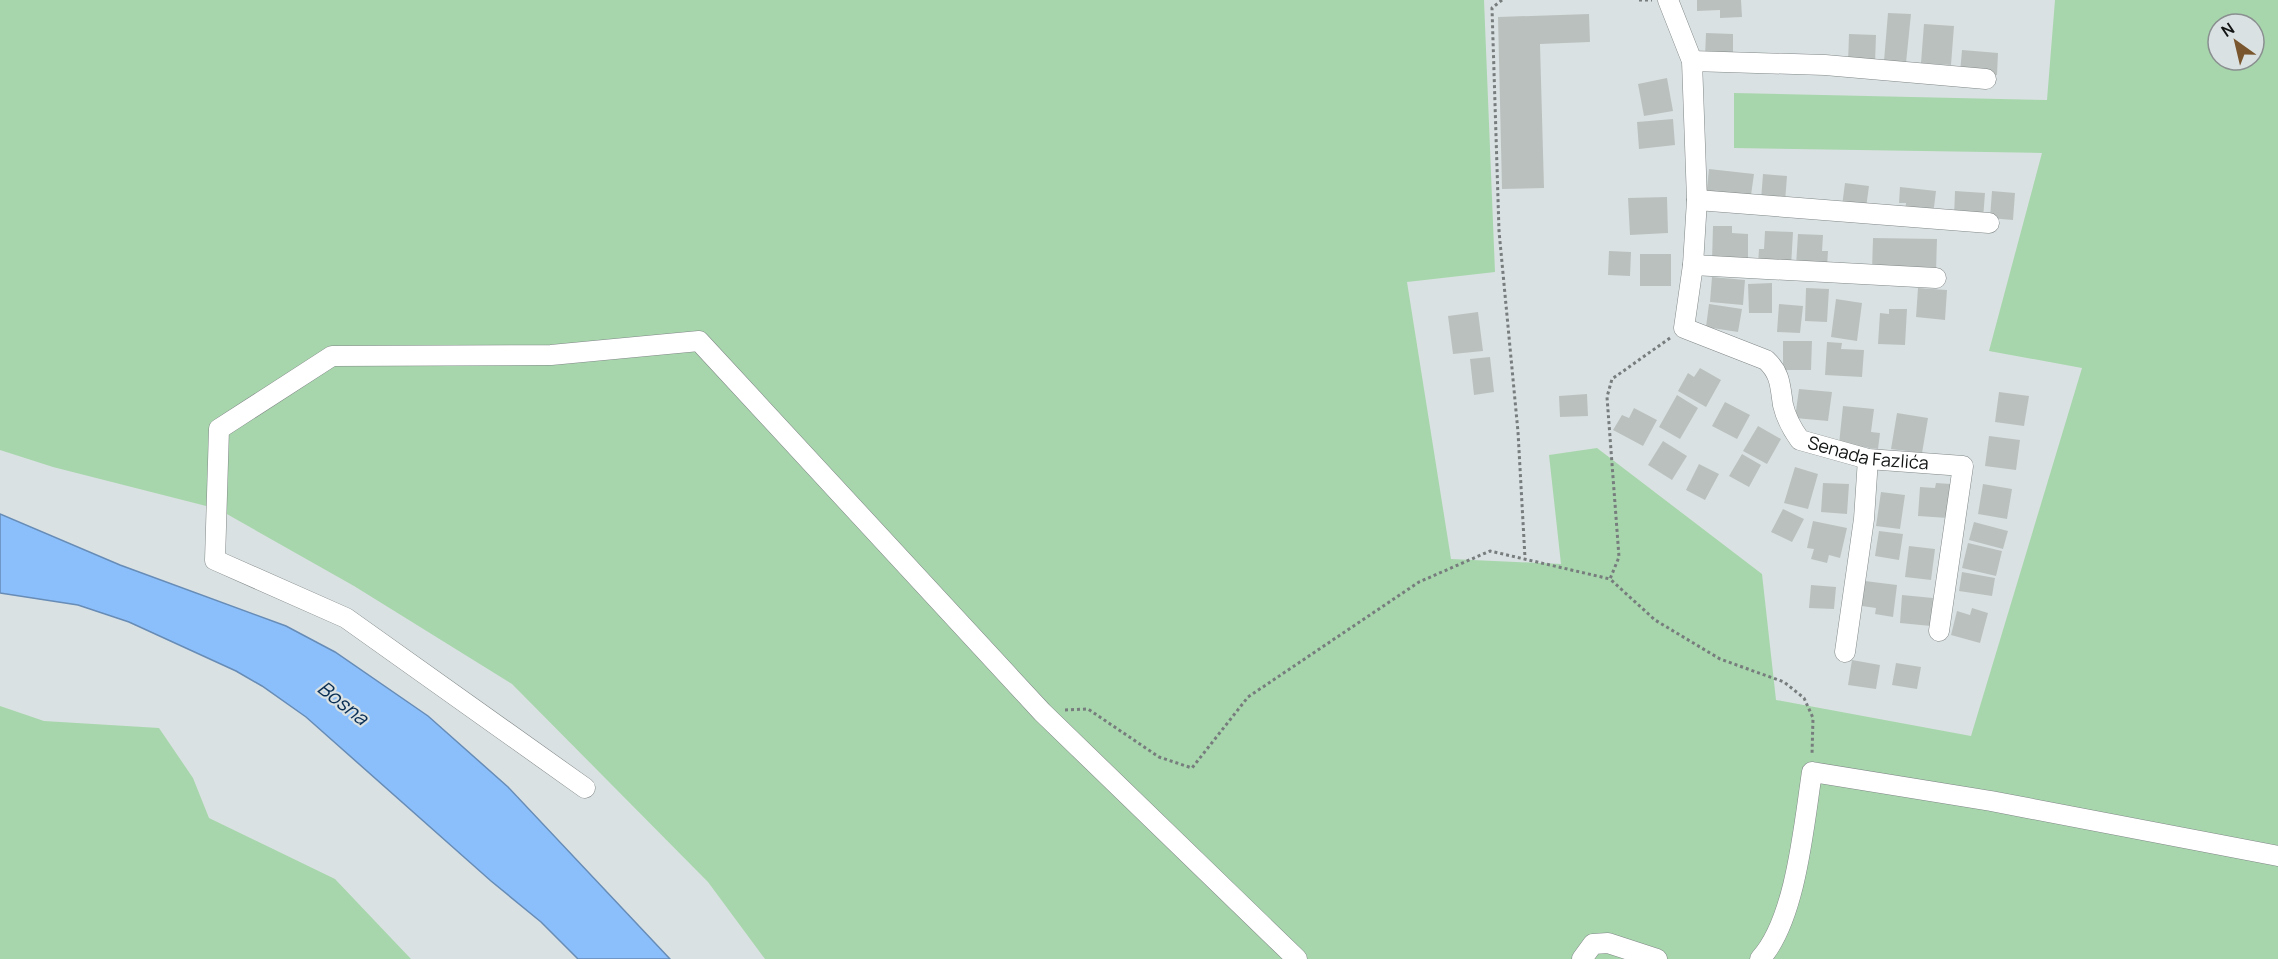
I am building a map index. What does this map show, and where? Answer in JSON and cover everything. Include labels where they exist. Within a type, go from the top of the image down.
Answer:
[{"type":"street","points":[[1668,0],[1692,61],[1697,200],[1693,266],[1684,328]]},
{"type":"street","points":[[1692,61],[1825,65],[1986,78]]},
{"type":"street","points":[[1697,200],[1989,223]]},
{"type":"street","points":[[1693,266],[1936,278]]},
{"type":"street","name":"Senada Fazlića","points":[[1684,328],[1766,360],[1780,378],[1788,421],[1800,440],[1868,459],[1963,466],[1939,631]]},
{"type":"street","points":[[585,788],[346,618],[215,560],[219,429],[332,357],[551,355],[699,341],[1042,712],[1297,959]]},
{"type":"street","points":[[1845,652],[1864,519],[1868,459]]},
{"type":"street","points":[[1760,959],[1767,951],[1783,916],[1798,866],[1812,772],[1991,801],[2278,856]]},
{"type":"street","points":[[1582,959],[1593,944],[1608,943],[1657,959]]},
{"type":"path","points":[[1502,0],[1492,8],[1499,231],[1518,432],[1525,558]]},
{"type":"path","points":[[1610,579],[1619,557],[1607,397],[1612,379],[1684,328]]},
{"type":"path","points":[[1042,712],[1088,709],[1159,758],[1192,768],[1248,698],[1419,582],[1490,551],[1610,579],[1655,620],[1720,659],[1784,682],[1804,698],[1813,718],[1812,772]]},
{"type":"green space","points":[[0,0],[1484,0],[1495,272],[1407,282],[1451,559],[1561,564],[1549,455],[1597,448],[1762,574],[1776,700],[1971,736],[2082,368],[1989,351],[2042,153],[1734,148],[1734,93],[2047,100],[2055,0],[2278,0],[2278,959],[765,959],[708,882],[512,684],[354,586],[218,509],[53,467],[0,450]]},
{"type":"green space","points":[[0,706],[44,721],[159,728],[193,778],[209,818],[335,879],[411,959],[0,959]]},
{"type":"water","name":"Bosna","points":[[0,514],[120,565],[286,626],[335,652],[428,716],[508,787],[670,959],[578,959],[541,922],[491,881],[306,717],[236,671],[129,622],[78,605],[0,593]]},
{"type":"building","points":[[1697,0],[1741,0],[1742,17],[1720,18],[1720,10],[1697,11]]},
{"type":"building","points":[[1888,13],[1911,14],[1906,63],[1884,61]]},
{"type":"building","points":[[1589,14],[1590,42],[1540,44],[1544,188],[1502,189],[1498,17]]},
{"type":"building","points":[[1924,24],[1954,26],[1951,65],[1921,63]]},
{"type":"building","points":[[1706,33],[1733,34],[1733,58],[1705,57]]},
{"type":"building","points":[[1849,34],[1876,35],[1875,64],[1848,63]]},
{"type":"building","points":[[1962,50],[1998,53],[1997,75],[1960,73]]},
{"type":"building","points":[[1667,78],[1673,111],[1644,116],[1638,84]]},
{"type":"building","points":[[1673,119],[1675,145],[1639,149],[1637,122]]},
{"type":"building","points":[[1709,169],[1754,174],[1750,202],[1706,197]]},
{"type":"building","points":[[1763,174],[1787,176],[1785,202],[1761,200]]},
{"type":"building","points":[[1845,183],[1869,186],[1866,208],[1842,206]]},
{"type":"building","points":[[1900,187],[1936,191],[1933,215],[1905,212],[1906,203],[1899,203]]},
{"type":"building","points":[[1955,191],[1985,193],[1983,219],[1954,217]]},
{"type":"building","points":[[1992,191],[2015,193],[2013,220],[1990,218]]},
{"type":"building","points":[[1667,197],[1668,233],[1630,235],[1628,198]]},
{"type":"building","points":[[1713,226],[1732,226],[1732,233],[1748,234],[1748,261],[1712,261]]},
{"type":"building","points":[[1765,231],[1793,232],[1791,267],[1758,265],[1759,249],[1764,249]]},
{"type":"building","points":[[1798,234],[1823,235],[1822,251],[1828,251],[1827,267],[1796,266]]},
{"type":"building","points":[[1873,238],[1937,239],[1936,272],[1872,271]]},
{"type":"building","points":[[1609,251],[1631,252],[1630,276],[1608,275]]},
{"type":"building","points":[[1640,254],[1671,254],[1671,286],[1640,286]]},
{"type":"building","points":[[1712,277],[1745,280],[1743,305],[1710,302]]},
{"type":"building","points":[[1772,283],[1772,313],[1749,313],[1748,284]]},
{"type":"building","points":[[1806,288],[1829,289],[1827,322],[1805,321]]},
{"type":"building","points":[[1918,288],[1947,290],[1945,320],[1916,317]]},
{"type":"building","points":[[1836,299],[1862,303],[1857,341],[1831,337]]},
{"type":"building","points":[[1709,304],[1742,309],[1738,332],[1706,327]]},
{"type":"building","points":[[1779,304],[1803,306],[1800,333],[1777,332]]},
{"type":"building","points":[[1889,309],[1907,309],[1905,345],[1878,344],[1880,313],[1889,314]]},
{"type":"building","points":[[1478,312],[1483,351],[1453,354],[1448,316]]},
{"type":"building","points":[[1783,341],[1812,341],[1811,370],[1783,370]]},
{"type":"building","points":[[1827,342],[1842,343],[1841,349],[1864,350],[1862,377],[1825,375]]},
{"type":"building","points":[[1490,357],[1494,392],[1474,395],[1470,359]]},
{"type":"building","points":[[1700,368],[1721,380],[1706,407],[1678,391],[1688,373],[1694,377]]},
{"type":"building","points":[[1799,389],[1832,392],[1828,421],[1795,418]]},
{"type":"building","points":[[1999,392],[2029,396],[2024,426],[1995,422]]},
{"type":"building","points":[[1587,394],[1588,416],[1560,417],[1559,396]]},
{"type":"building","points":[[1677,395],[1698,408],[1680,439],[1659,427]]},
{"type":"building","points":[[1725,402],[1750,415],[1737,439],[1712,426]]},
{"type":"building","points":[[1843,406],[1874,409],[1871,432],[1880,433],[1878,449],[1839,444]]},
{"type":"building","points":[[1634,408],[1657,420],[1643,446],[1613,430],[1622,415],[1629,418]]},
{"type":"building","points":[[1897,413],[1928,418],[1922,453],[1891,449]]},
{"type":"building","points":[[1758,426],[1781,439],[1767,464],[1743,451]]},
{"type":"building","points":[[1989,436],[2020,440],[2016,470],[1985,466]]},
{"type":"building","points":[[1663,441],[1687,456],[1672,480],[1648,465]]},
{"type":"building","points":[[1742,454],[1761,465],[1749,487],[1729,476]]},
{"type":"building","points":[[1699,464],[1719,474],[1705,500],[1686,490]]},
{"type":"building","points":[[1795,467],[1818,474],[1808,509],[1784,503]]},
{"type":"building","points":[[1823,483],[1849,484],[1847,514],[1821,512]]},
{"type":"building","points":[[1936,483],[1951,484],[1948,518],[1918,516],[1920,487],[1935,488]]},
{"type":"building","points":[[1983,484],[2012,489],[2007,519],[1978,514]]},
{"type":"building","points":[[1881,492],[1905,495],[1900,529],[1876,526]]},
{"type":"building","points":[[1783,509],[1804,519],[1792,542],[1771,532]]},
{"type":"building","points":[[1813,521],[1847,528],[1840,558],[1829,555],[1827,563],[1811,559],[1814,549],[1807,548]]},
{"type":"building","points":[[1974,522],[2008,531],[2003,549],[1969,540]]},
{"type":"building","points":[[1879,531],[1903,534],[1899,560],[1875,556]]},
{"type":"building","points":[[1968,543],[2002,551],[1996,576],[1962,568]]},
{"type":"building","points":[[1909,546],[1935,549],[1931,580],[1905,577]]},
{"type":"building","points":[[1962,572],[1995,578],[1992,596],[1959,591]]},
{"type":"building","points":[[1865,581],[1897,585],[1893,617],[1875,614],[1876,608],[1862,606]]},
{"type":"building","points":[[1811,585],[1836,587],[1834,609],[1809,608]]},
{"type":"building","points":[[1902,595],[1933,598],[1931,626],[1900,623]]},
{"type":"building","points":[[1972,608],[1988,613],[1980,643],[1951,635],[1957,611],[1970,615]]},
{"type":"building","points":[[1852,660],[1880,665],[1876,689],[1848,685]]},
{"type":"building","points":[[1896,663],[1921,667],[1917,689],[1892,685]]}]
